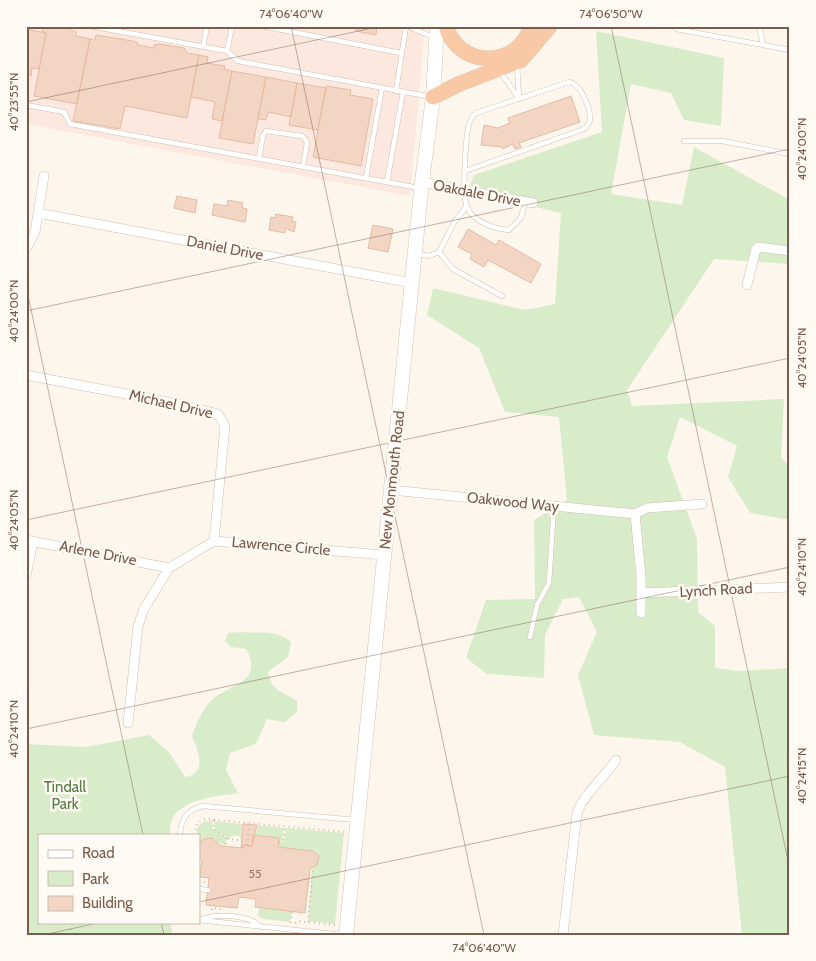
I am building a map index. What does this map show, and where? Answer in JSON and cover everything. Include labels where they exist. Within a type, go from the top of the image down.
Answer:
[{"type":"highway","points":[[443,29],[470,56],[490,59],[513,52],[526,38],[531,26]]},
{"type":"highway","points":[[433,98],[459,84],[517,62],[531,50],[550,26]]},
{"type":"main road","name":"New Monmouth Road","points":[[343,931],[358,820],[422,185],[443,29]]},
{"type":"street","points":[[26,249],[35,232],[44,176]]},
{"type":"street","name":"Oakdale Drive","points":[[422,185],[465,190],[529,203]]},
{"type":"street","name":"Daniel Drive","points":[[38,213],[412,283]]},
{"type":"street","points":[[747,285],[758,247],[790,251]]},
{"type":"street","name":"Michael Drive","points":[[26,375],[179,404],[218,414],[225,426],[214,541]]},
{"type":"street","name":"Oakwood Way","points":[[391,490],[635,514]]},
{"type":"street","points":[[641,613],[642,593],[635,514],[647,508],[702,504]]},
{"type":"street","points":[[26,576],[30,540]]},
{"type":"street","name":"Arlene Drive","points":[[30,540],[169,568]]},
{"type":"street","name":"Lawrence Circle","points":[[128,722],[138,626],[144,609],[169,568],[214,541],[384,555]]},
{"type":"street","name":"Lynch Road","points":[[642,593],[790,587]]},
{"type":"street","points":[[563,935],[577,813],[585,795],[602,780],[616,760]]},
{"type":"lane","points":[[90,26],[227,51],[238,61],[433,98]]},
{"type":"lane","points":[[204,47],[207,26]]},
{"type":"lane","points":[[227,51],[232,26]]},
{"type":"lane","points":[[262,26],[401,53]]},
{"type":"lane","points":[[396,91],[406,26],[443,29]]},
{"type":"lane","points":[[674,26],[676,29],[790,50]]},
{"type":"lane","points":[[759,26],[764,45]]},
{"type":"lane","points":[[517,62],[518,99]]},
{"type":"lane","points":[[499,70],[518,99]]},
{"type":"lane","points":[[416,253],[429,256],[439,252],[448,233],[466,207],[465,190],[465,171],[465,158],[471,119],[476,113],[569,82],[575,83],[579,87],[590,118],[589,124],[584,129],[465,171]]},
{"type":"lane","points":[[366,178],[382,88]]},
{"type":"lane","points":[[387,182],[403,92]]},
{"type":"lane","points":[[26,105],[64,112],[70,124],[387,182],[422,185]]},
{"type":"lane","points":[[259,158],[266,131],[282,132],[305,139],[307,144],[303,166]]},
{"type":"lane","points":[[684,141],[722,141],[790,154]]},
{"type":"lane","points":[[466,207],[476,218],[492,227],[509,230],[521,218],[529,203]]},
{"type":"lane","points":[[439,252],[453,269],[502,296]]},
{"type":"lane","points":[[530,637],[538,605],[548,583],[554,506]]},
{"type":"lane","points":[[180,834],[182,821],[186,814],[204,806],[358,820]]},
{"type":"lane","points":[[200,889],[208,890]]},
{"type":"lane","points":[[200,920],[261,927],[343,931]]},
{"type":"path","points":[[213,820],[214,830],[225,836],[227,840],[226,846]]},
{"type":"path","points":[[195,834],[199,822],[213,820],[346,832]]},
{"type":"path","points":[[247,845],[250,823]]},
{"type":"path","points":[[278,842],[283,840],[285,826]]},
{"type":"path","points":[[227,840],[248,842]]},
{"type":"path","points":[[308,922],[310,878],[313,871],[311,868]]},
{"type":"path","points":[[292,911],[291,923],[298,921],[308,922],[343,931]]},
{"type":"path","points":[[205,912],[224,914]]},
{"type":"shaded area","points":[[26,26],[425,26],[410,196],[26,124]]},
{"type":"green space","points":[[596,31],[724,58],[721,126],[684,120],[671,93],[631,84],[611,194],[682,205],[694,147],[790,200],[790,264],[714,259],[627,390],[632,406],[784,399],[781,457],[790,468],[790,520],[750,513],[728,477],[737,446],[680,417],[667,457],[697,539],[698,612],[715,626],[715,668],[739,671],[790,668],[790,935],[742,935],[725,767],[680,742],[594,735],[578,675],[597,632],[579,597],[563,599],[545,635],[544,678],[487,674],[466,658],[486,600],[535,599],[534,520],[567,500],[559,417],[505,412],[479,348],[427,315],[433,288],[525,310],[555,304],[561,213],[467,191],[474,175],[602,132]]},
{"type":"green space","name":"Tindall Park","points":[[228,633],[267,633],[279,635],[291,642],[288,657],[268,672],[269,678],[275,687],[297,701],[297,712],[285,722],[267,719],[256,744],[230,753],[226,770],[238,793],[201,800],[184,807],[172,819],[170,834],[38,834],[38,924],[171,924],[172,935],[26,935],[26,744],[86,747],[149,735],[169,752],[185,777],[192,775],[199,766],[197,748],[192,736],[200,716],[213,699],[243,681],[251,669],[251,660],[246,649],[231,647],[225,641]]},
{"type":"green space","points":[[205,821],[212,821],[213,830],[226,837],[226,846],[210,838],[200,843],[200,834],[196,834],[198,826]]},
{"type":"green space","points":[[214,821],[242,824],[241,840],[240,836],[231,836],[230,839],[227,839],[226,836],[215,831]]},
{"type":"green space","points":[[258,825],[284,828],[282,841],[279,841],[279,838],[256,835]]},
{"type":"green space","points":[[286,828],[344,833],[335,924],[308,921],[312,868],[317,865],[319,858],[312,851],[278,847],[278,842],[284,841]]},
{"type":"green space","points":[[259,908],[292,911],[290,922],[264,919],[258,916]]},
{"type":"building","points":[[43,26],[68,28],[76,32],[76,36],[90,39],[77,104],[34,96],[46,33],[42,32]]},
{"type":"building","points":[[357,26],[377,26],[376,35],[356,31]]},
{"type":"building","points":[[26,29],[46,33],[39,69],[32,68],[31,76],[26,75]]},
{"type":"building","points":[[96,35],[133,41],[138,43],[137,45],[154,48],[154,45],[159,44],[184,48],[187,53],[199,55],[187,118],[125,106],[120,129],[73,121],[90,39],[95,40]]},
{"type":"building","points":[[199,55],[208,57],[207,63],[225,66],[224,69],[232,71],[222,121],[212,119],[215,102],[191,97]]},
{"type":"building","points":[[232,71],[266,77],[253,144],[219,138]]},
{"type":"building","points":[[266,77],[297,83],[291,117],[268,112],[266,120],[258,119]]},
{"type":"building","points":[[297,83],[326,88],[318,130],[289,125]]},
{"type":"building","points":[[326,86],[351,90],[350,95],[373,99],[361,166],[313,157]]},
{"type":"building","points":[[571,96],[580,122],[519,143],[521,147],[515,149],[513,144],[503,149],[502,147],[481,145],[484,125],[498,128],[510,123],[508,118]]},
{"type":"building","points":[[177,196],[197,200],[195,213],[174,208]]},
{"type":"building","points":[[228,200],[243,203],[242,208],[247,209],[245,222],[212,215],[214,204],[227,206]]},
{"type":"building","points":[[276,214],[293,217],[292,221],[296,222],[294,232],[285,228],[285,233],[269,230],[271,217],[275,218]]},
{"type":"building","points":[[373,225],[393,229],[388,252],[368,248]]},
{"type":"building","points":[[468,229],[496,245],[499,240],[541,264],[531,283],[488,260],[484,267],[470,259],[472,254],[458,247]]},
{"type":"building","points":[[243,824],[257,825],[252,846],[243,845],[243,848],[241,847]]},
{"type":"building","points":[[253,835],[279,838],[278,847],[312,851],[319,856],[317,865],[310,869],[305,913],[255,907],[256,899],[239,897],[237,908],[206,905],[209,878],[200,877],[202,861],[200,859],[200,843],[204,839],[212,838],[221,846],[243,848],[243,845],[252,846]]}]
